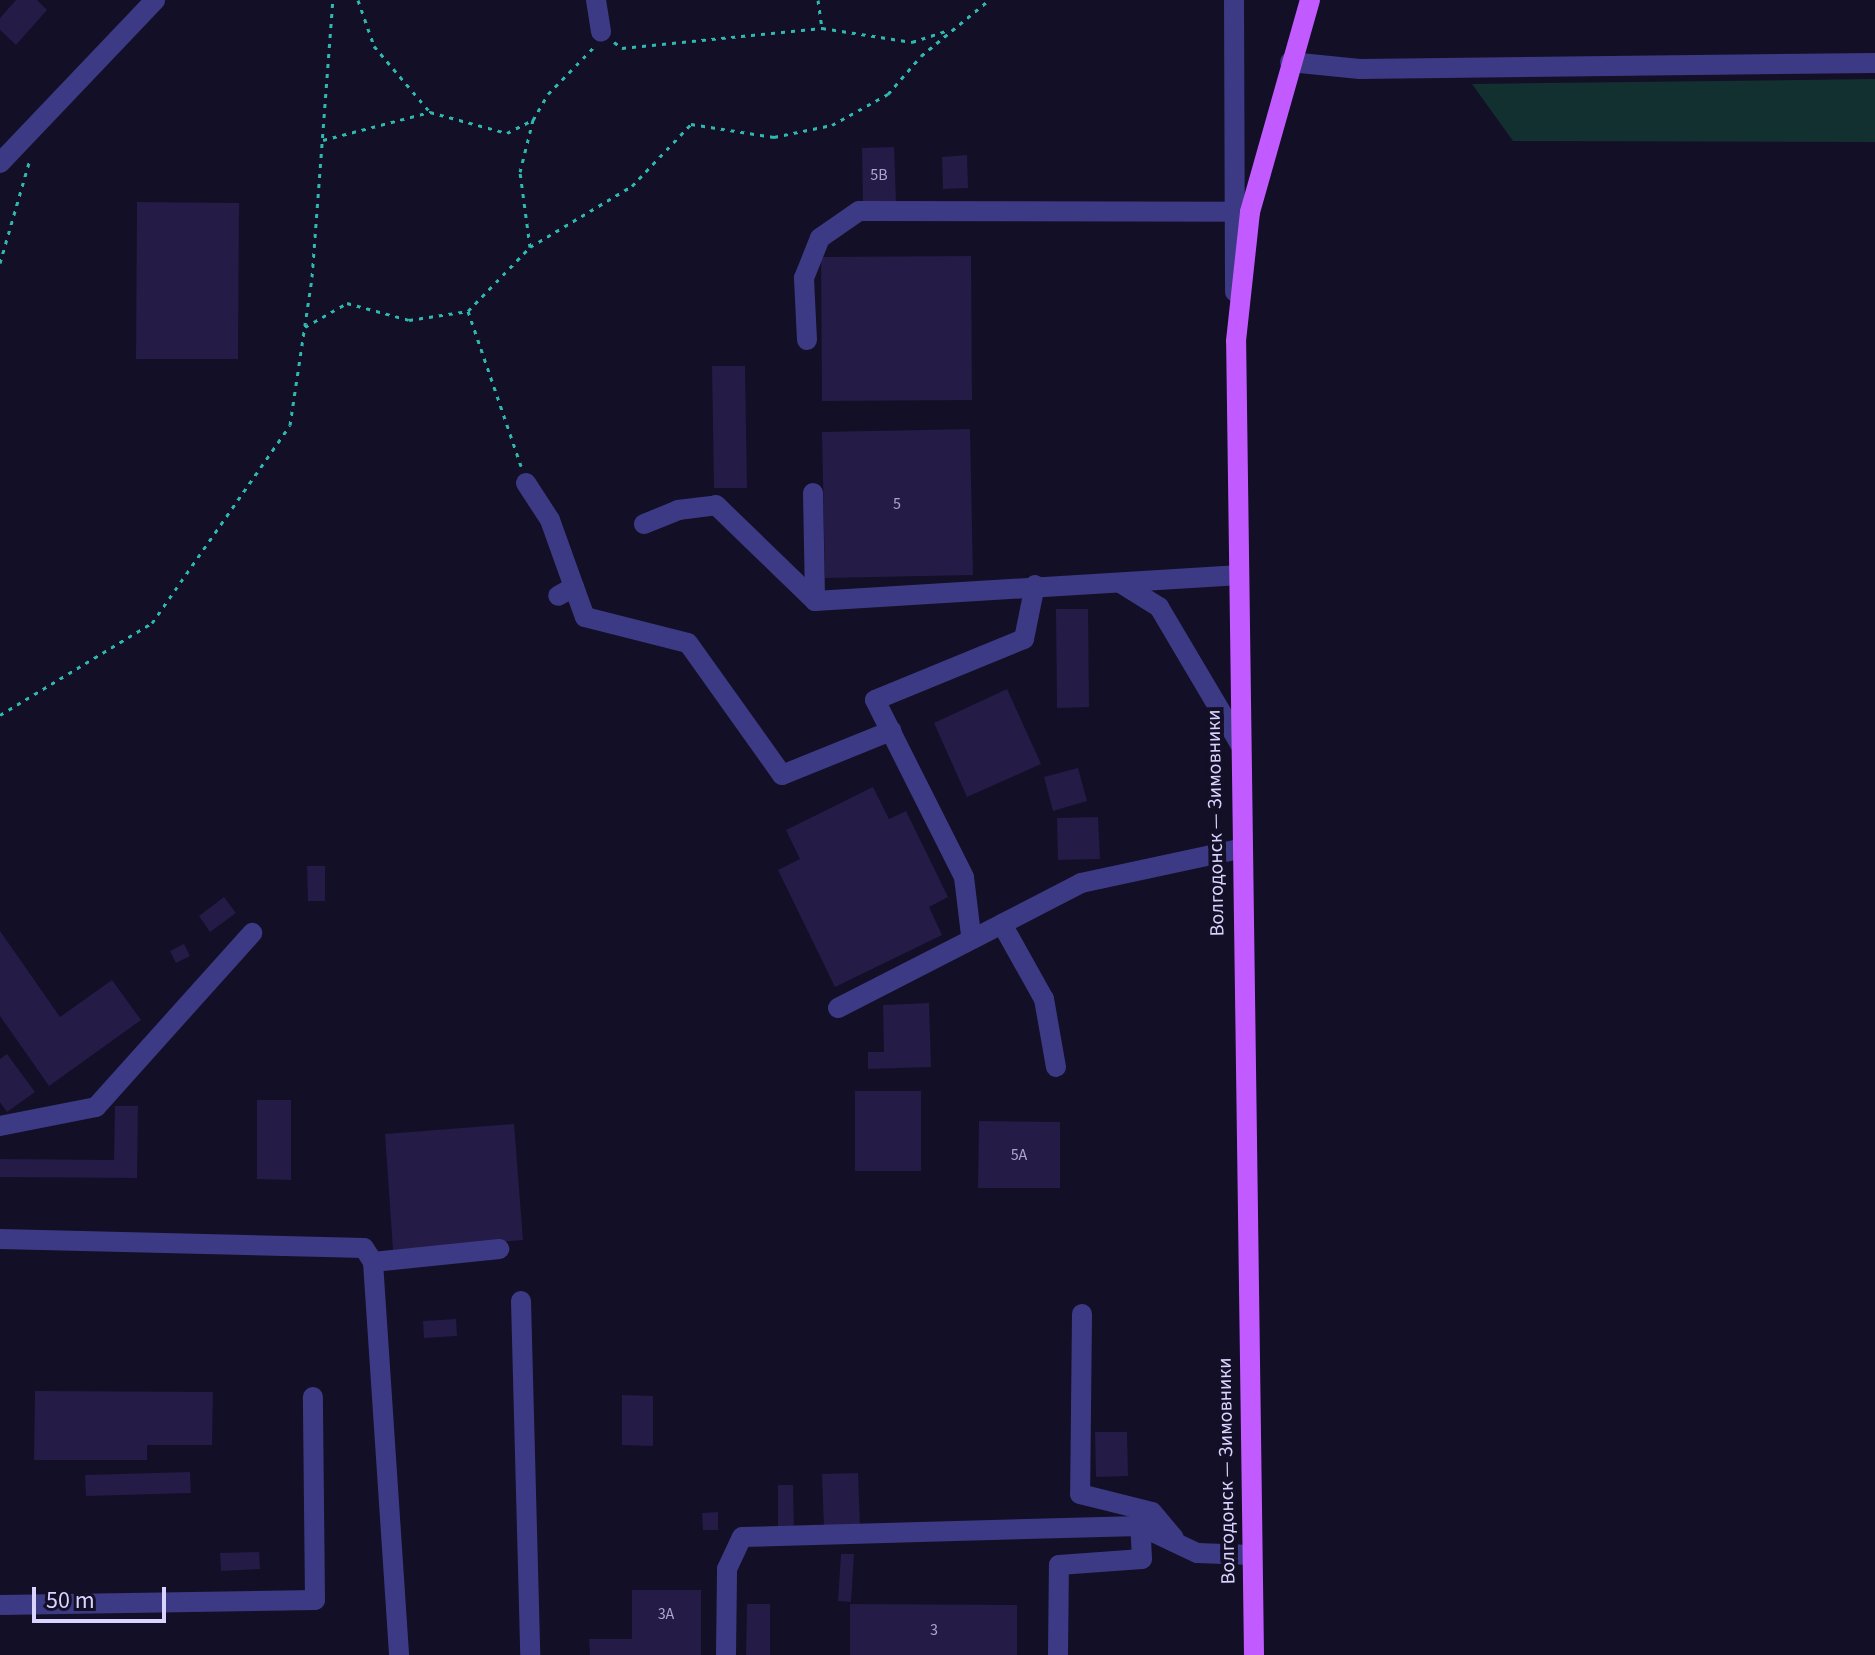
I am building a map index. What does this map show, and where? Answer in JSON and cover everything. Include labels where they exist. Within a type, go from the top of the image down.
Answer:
[{"type":"main road","name":"Волгодонск — Зимовники","points":[[1254,1655],[1236,575],[1236,341],[1241,213],[1310,0]]},
{"type":"street","points":[[0,163],[155,0]]},
{"type":"street","points":[[596,0],[601,32]]},
{"type":"street","points":[[807,340],[804,278],[820,238],[859,211],[1241,213],[1234,0]]},
{"type":"street","points":[[1290,62],[1360,69],[1875,63]]},
{"type":"street","points":[[526,483],[550,520],[566,591],[585,617],[688,643],[782,775],[891,731]]},
{"type":"street","points":[[813,493],[815,601]]},
{"type":"street","points":[[644,524],[678,510],[716,505],[815,601],[1035,585],[1122,584],[1236,575]]},
{"type":"street","points":[[1122,584],[1159,607],[1240,744]]},
{"type":"street","points":[[971,935],[964,877],[875,700],[1024,639],[1035,585]]},
{"type":"street","points":[[838,1008],[971,935],[1002,924],[1081,883],[1240,849]]},
{"type":"street","points":[[1002,924],[1044,999],[1056,1067]]},
{"type":"street","points":[[0,1126],[96,1107],[252,933]]},
{"type":"street","points":[[0,1239],[364,1248],[373,1262],[399,1655]]},
{"type":"street","points":[[373,1262],[499,1249]]},
{"type":"street","points":[[521,1301],[530,1655]]},
{"type":"street","points":[[1082,1314],[1080,1494],[1152,1512],[1180,1545]]},
{"type":"street","points":[[0,1605],[315,1600],[313,1397]]},
{"type":"street","points":[[726,1655],[727,1569],[742,1537],[1140,1526],[1197,1553],[1252,1555]]},
{"type":"street","points":[[1058,1655],[1059,1565],[1142,1559],[1140,1526]]},
{"type":"path","points":[[0,715],[152,623],[290,425],[305,327],[333,0]]},
{"type":"path","points":[[358,0],[374,46],[430,112]]},
{"type":"path","points":[[818,0],[822,28]]},
{"type":"path","points":[[305,327],[347,303],[409,320],[468,311],[530,247],[632,186],[691,124],[774,137],[832,125],[888,94],[953,29],[989,0]]},
{"type":"path","points":[[530,247],[520,172],[533,120],[601,32],[622,48],[822,28],[912,42],[953,29]]},
{"type":"path","points":[[322,140],[430,112],[507,133],[533,120]]},
{"type":"path","points":[[0,263],[30,157]]},
{"type":"path","points":[[468,311],[526,483]]},
{"type":"green space","points":[[1875,79],[1875,142],[1513,141],[1472,84]]},
{"type":"building","points":[[16,0],[37,0],[47,10],[16,45],[0,30],[0,18]]},
{"type":"building","points":[[894,147],[896,202],[863,203],[862,148]]},
{"type":"building","points":[[967,155],[968,188],[943,189],[942,157]]},
{"type":"building","points":[[137,202],[239,203],[238,359],[136,359]]},
{"type":"building","points":[[971,256],[972,400],[822,401],[821,257]]},
{"type":"building","points":[[712,366],[745,366],[747,488],[714,488]]},
{"type":"building","points":[[970,429],[973,575],[825,578],[822,432]]},
{"type":"building","points":[[1056,609],[1088,609],[1089,707],[1057,708]]},
{"type":"building","points":[[1007,689],[1041,764],[967,797],[934,723]]},
{"type":"building","points":[[1078,768],[1087,801],[1053,811],[1044,777]]},
{"type":"building","points":[[873,787],[889,819],[906,811],[948,897],[929,907],[942,935],[835,987],[778,870],[800,859],[786,830]]},
{"type":"building","points":[[1098,817],[1100,859],[1058,860],[1057,818]]},
{"type":"building","points":[[307,866],[325,866],[325,901],[308,901]]},
{"type":"building","points":[[224,897],[236,913],[210,932],[199,916]]},
{"type":"building","points":[[0,931],[60,1017],[112,980],[141,1020],[49,1086],[0,1016]]},
{"type":"building","points":[[184,944],[190,956],[176,963],[170,951]]},
{"type":"building","points":[[929,1003],[931,1067],[868,1069],[868,1052],[884,1052],[883,1005]]},
{"type":"building","points":[[7,1054],[35,1092],[7,1112],[0,1102],[0,1059]]},
{"type":"building","points":[[855,1091],[921,1091],[921,1171],[855,1171]]},
{"type":"building","points":[[257,1100],[291,1100],[291,1180],[257,1179]]},
{"type":"building","points":[[115,1106],[138,1106],[137,1178],[0,1177],[0,1159],[114,1160]]},
{"type":"building","points":[[979,1121],[1060,1122],[1060,1188],[978,1188]]},
{"type":"building","points":[[514,1124],[523,1240],[393,1250],[385,1134]]},
{"type":"building","points":[[456,1319],[457,1336],[424,1338],[423,1321]]},
{"type":"building","points":[[35,1391],[213,1392],[212,1445],[147,1445],[147,1460],[34,1460]]},
{"type":"building","points":[[622,1395],[653,1396],[653,1446],[622,1445]]},
{"type":"building","points":[[1095,1432],[1127,1432],[1128,1476],[1096,1477]]},
{"type":"building","points":[[190,1472],[191,1493],[86,1496],[85,1475]]},
{"type":"building","points":[[858,1473],[860,1527],[824,1528],[822,1474]]},
{"type":"building","points":[[778,1485],[793,1485],[794,1529],[778,1529]]},
{"type":"building","points":[[718,1512],[718,1530],[703,1530],[702,1513]]},
{"type":"building","points":[[259,1552],[260,1569],[221,1571],[220,1553]]},
{"type":"building","points":[[841,1554],[854,1554],[851,1602],[838,1601]]},
{"type":"building","points":[[632,1590],[701,1590],[701,1655],[590,1655],[589,1639],[632,1639]]},
{"type":"building","points":[[747,1604],[770,1604],[770,1655],[746,1655]]},
{"type":"building","points":[[850,1604],[1017,1605],[1017,1655],[850,1655]]}]
